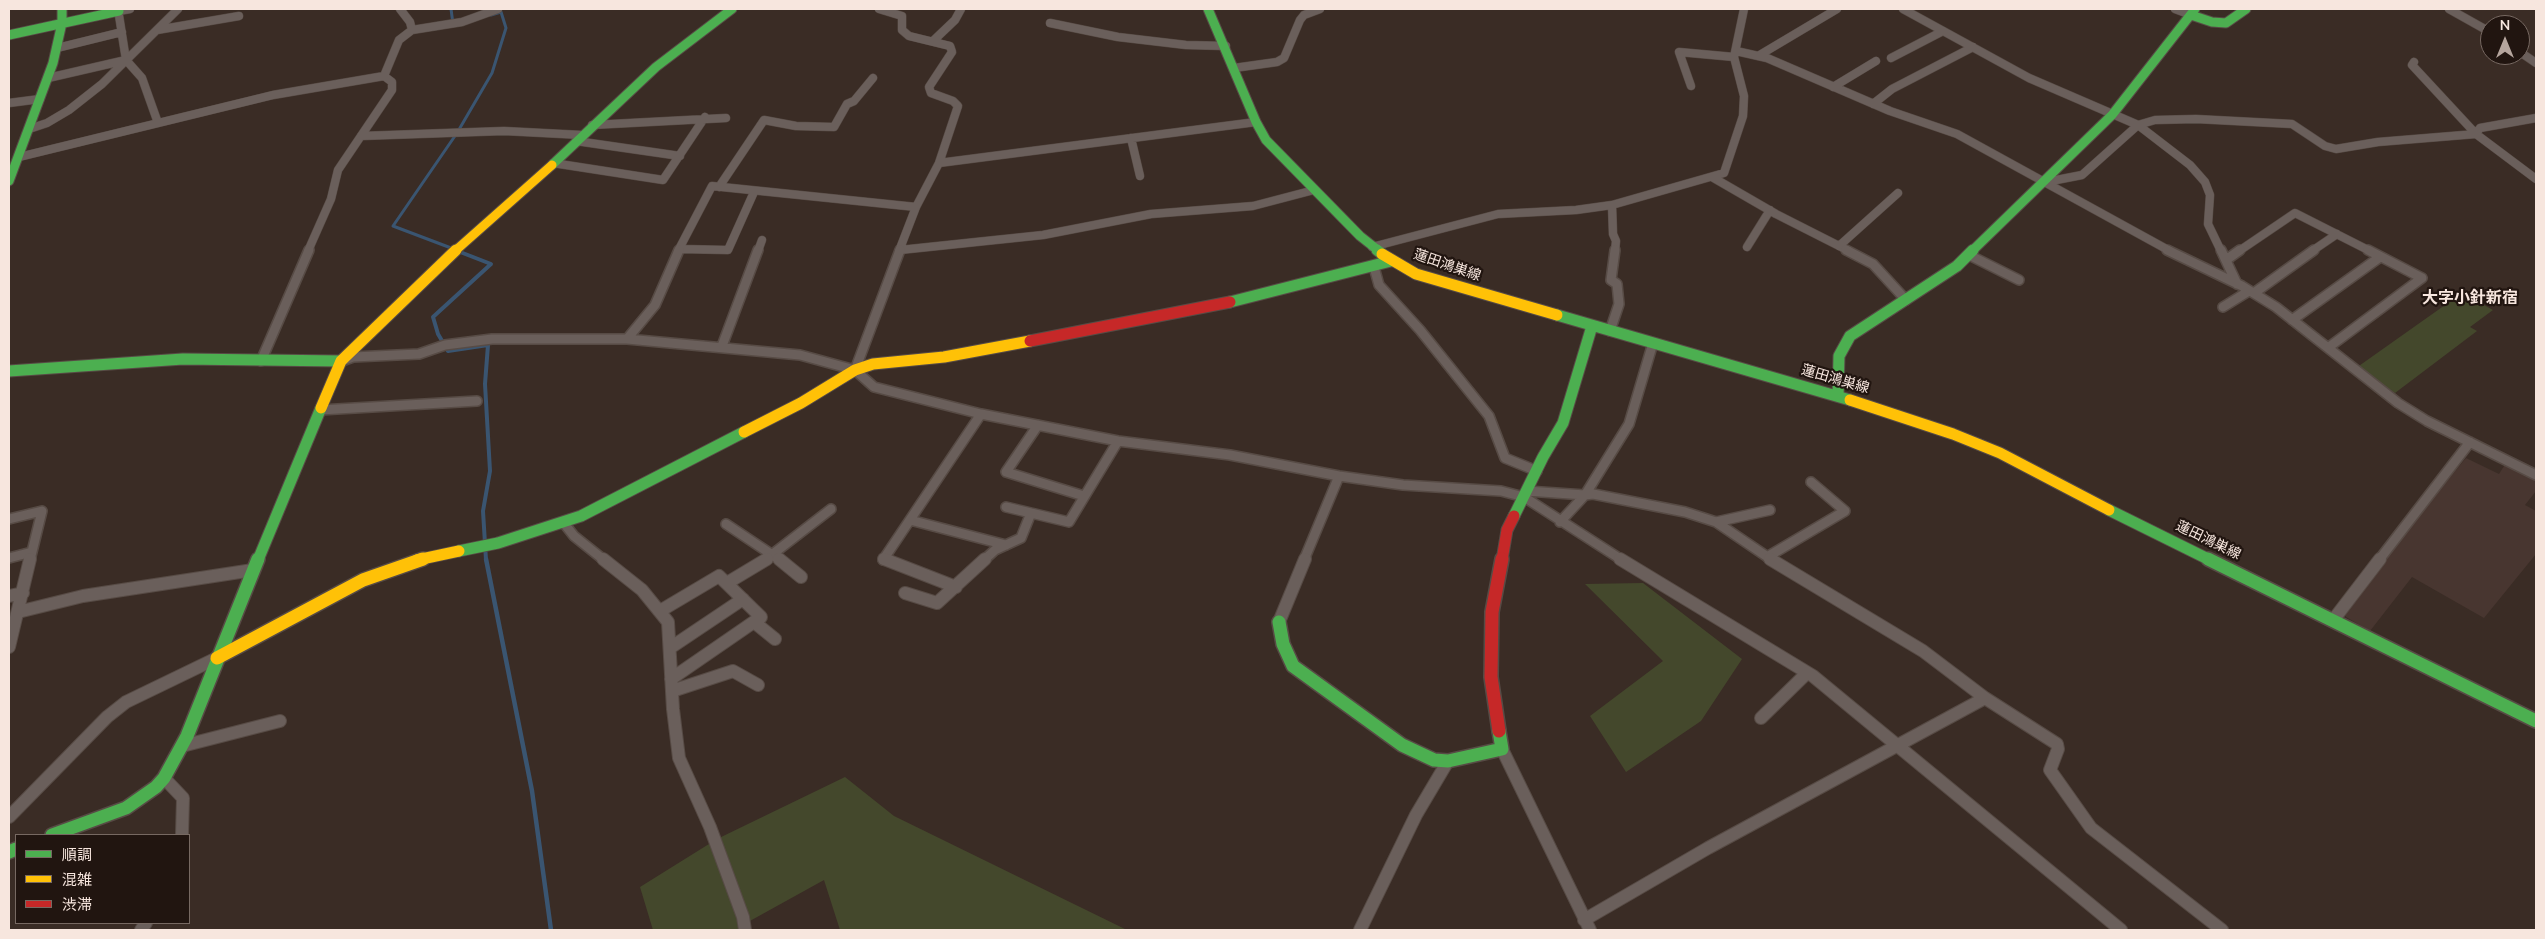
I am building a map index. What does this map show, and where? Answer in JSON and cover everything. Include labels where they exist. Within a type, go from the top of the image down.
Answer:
[{"type":"street","points":[[9,181],[48,78],[57,48],[62,23],[62,9]]},
{"type":"street","points":[[29,129],[47,123],[69,110],[102,84],[178,9]]},
{"type":"street","points":[[400,9],[410,22],[412,30]]},
{"type":"street","points":[[384,76],[399,40],[412,30],[462,22],[498,9]]},
{"type":"street","points":[[55,834],[126,808],[156,787],[164,778],[182,746],[253,570],[341,361],[425,278],[553,164],[592,125],[656,67],[732,9]]},
{"type":"street","points":[[855,370],[916,207],[939,163],[958,111],[958,106],[954,101],[931,93],[929,87],[952,52],[950,46],[909,36],[902,30],[902,16],[880,9]]},
{"type":"street","points":[[933,41],[955,20],[962,9]]},
{"type":"street","name":"蓮田鴻巣線","points":[[1208,9],[1226,46],[1256,122],[1266,140],[1372,247],[1416,274],[1838,396],[1908,418],[2000,453],[2117,514],[2334,619],[2536,721]]},
{"type":"street","points":[[1234,68],[1277,62],[1284,58],[1300,20],[1304,15],[1320,9]]},
{"type":"street","points":[[1372,247],[1498,214],[1576,210],[1612,205],[1724,173],[1743,116],[1744,96],[1735,54],[1744,9]]},
{"type":"street","points":[[1758,56],[1837,9]]},
{"type":"street","points":[[1902,9],[2029,78],[2138,125],[2190,165],[2205,182],[2210,194],[2208,224],[2238,284]]},
{"type":"street","points":[[2175,9],[2193,12],[2212,22],[2226,23],[2246,9]]},
{"type":"street","points":[[2449,9],[2480,26]]},
{"type":"street","points":[[9,35],[122,10],[122,32],[126,60],[142,78],[158,123]]},
{"type":"street","points":[[1838,396],[1840,356],[1850,336],[1957,266],[1969,255],[2046,182],[2112,115],[2193,12]]},
{"type":"street","points":[[157,30],[239,16]]},
{"type":"street","points":[[1050,23],[1136,40],[1186,45],[1226,46]]},
{"type":"street","points":[[1891,58],[1943,31]]},
{"type":"street","points":[[57,48],[122,32]]},
{"type":"street","points":[[1873,104],[1892,89],[1973,47]]},
{"type":"street","points":[[1691,86],[1679,52],[1758,56],[1873,104],[1957,134],[2165,249],[2252,292],[2329,347],[2398,403],[2427,421],[2536,475]]},
{"type":"street","points":[[48,78],[126,60]]},
{"type":"street","points":[[1833,87],[1876,61]]},
{"type":"street","points":[[2414,62],[2412,65],[2476,134],[2536,179]]},
{"type":"street","points":[[19,157],[273,95],[384,76],[392,82],[392,90],[338,170],[331,199],[261,361]]},
{"type":"street","points":[[719,187],[764,120],[796,126],[834,127],[848,104],[854,101],[873,78]]},
{"type":"street","points":[[9,103],[40,99]]},
{"type":"street","points":[[592,125],[705,117],[726,118]]},
{"type":"street","points":[[553,164],[663,180],[705,117]]},
{"type":"street","points":[[2476,134],[2480,128],[2536,118]]},
{"type":"street","points":[[2046,182],[2082,175],[2138,125],[2154,120],[2196,119],[2292,124],[2325,146],[2336,149],[2378,142],[2476,134]]},
{"type":"street","points":[[939,163],[1256,122]]},
{"type":"street","points":[[361,136],[504,131],[579,138],[680,156]]},
{"type":"street","points":[[1131,138],[1140,176]]},
{"type":"street","points":[[1712,177],[1873,264],[1906,300]]},
{"type":"street","points":[[627,339],[655,305],[680,249],[712,186],[754,192],[916,207]]},
{"type":"street","points":[[900,250],[1043,235],[1150,214],[1253,206],[1314,190]]},
{"type":"street","points":[[680,249],[728,250],[754,192]]},
{"type":"street","points":[[1838,246],[1898,192]]},
{"type":"street","points":[[1610,331],[1619,304],[1617,284],[1611,280],[1616,241],[1613,234],[1612,205]]},
{"type":"street","points":[[1748,247],[1770,210]]},
{"type":"street","points":[[2226,260],[2295,213],[2422,278],[2329,347]]},
{"type":"street","points":[[2223,307],[2252,292],[2337,234]]},
{"type":"street","points":[[722,346],[762,240]]},
{"type":"street","points":[[1969,255],[2019,280]]},
{"type":"street","points":[[2292,320],[2380,257]]},
{"type":"street","points":[[9,817],[106,717],[126,702],[217,658],[363,580],[416,560],[498,543],[563,522],[590,511],[801,403],[855,370],[873,364],[944,357],[1198,310],[1374,268],[1391,260]]},
{"type":"street","points":[[1374,268],[1379,285],[1420,330],[1489,416],[1505,458],[1536,471]]},
{"type":"street","points":[[1592,326],[1563,423],[1536,471],[1507,530],[1492,612],[1491,676],[1502,749],[1587,925],[1708,848],[1985,698]]},
{"type":"street","points":[[9,371],[183,359],[341,361],[353,357],[420,354],[445,346],[492,339],[627,339],[722,346],[800,355],[855,370],[874,387],[981,414],[1118,441],[1230,455],[1340,476],[1403,485],[1526,494],[1585,496],[1593,494],[1685,512],[1716,522],[1767,558],[1924,652],[1985,698],[2057,744],[2058,749],[2050,770],[2092,828],[2222,930]]},
{"type":"street","points":[[1560,522],[1585,496],[1629,424],[1653,343]]},
{"type":"street","points":[[320,410],[476,401]]},
{"type":"street","points":[[956,586],[883,560],[981,414]]},
{"type":"street","points":[[1038,425],[1006,472],[1084,496]]},
{"type":"street","points":[[1006,506],[1070,522],[1118,441]]},
{"type":"street","points":[[2334,619],[2470,442]]},
{"type":"street","points":[[1340,476],[1279,622],[1283,644],[1293,666],[1402,745],[1434,760],[1448,761],[1502,749]]},
{"type":"street","points":[[1767,558],[1845,510],[1811,482]]},
{"type":"street","points":[[1526,494],[1560,522],[1806,673],[1899,745],[2121,930]]},
{"type":"street","points":[[727,583],[774,554],[831,509]]},
{"type":"street","points":[[1716,522],[1770,510]]},
{"type":"street","points":[[9,519],[42,511],[10,641]]},
{"type":"street","points":[[905,593],[936,603],[995,550],[1021,538],[1031,513]]},
{"type":"street","points":[[910,520],[1006,545]]},
{"type":"street","points":[[563,522],[574,536],[642,590],[668,622],[679,758],[710,827],[743,917],[745,930]]},
{"type":"street","points":[[726,524],[774,554],[801,577]]},
{"type":"street","points":[[9,558],[32,552]]},
{"type":"street","points":[[18,612],[83,596],[253,570]]},
{"type":"street","points":[[660,612],[719,576],[761,617],[672,685]]},
{"type":"street","points":[[9,596],[23,593]]},
{"type":"street","points":[[670,648],[743,599]]},
{"type":"street","points":[[754,622],[775,639]]},
{"type":"street","points":[[672,685],[733,671],[758,684]]},
{"type":"street","points":[[1761,718],[1806,673]]},
{"type":"street","points":[[182,746],[280,721]]},
{"type":"street","points":[[1360,930],[1416,815],[1448,761]]},
{"type":"street","points":[[164,778],[183,798],[184,824],[182,834]]},
{"type":"shaded area","points":[[2466,458],[2499,474],[2506,463],[2536,479],[2536,491],[2525,505],[2536,511],[2536,554],[2484,618],[2412,577],[2370,631],[2346,617],[2343,612],[2365,581]]},
{"type":"green space","points":[[2462,293],[2493,310],[2470,327],[2477,331],[2395,393],[2356,368]]},
{"type":"green space","points":[[1643,583],[1742,659],[1701,721],[1626,772],[1590,716],[1663,661],[1585,584]]},
{"type":"green space","points":[[845,777],[894,816],[1127,930],[840,930],[824,880],[739,927],[738,930],[653,930],[640,887],[717,839]]},
{"type":"waterway","points":[[451,9],[453,24]]},
{"type":"waterway","points":[[459,251],[393,226],[457,133],[492,73],[506,28],[501,12],[491,15]]},
{"type":"waterway","points":[[455,250],[491,264],[433,317],[438,334],[448,351],[488,345],[485,384],[490,471],[483,511],[486,560]]},
{"type":"waterway","points":[[486,559],[532,791],[551,930]]},
{"type":"traffic: fast","points":[[9,181],[53,63],[62,23],[62,9]]},
{"type":"traffic: fast","points":[[552,165],[656,67],[732,9]]},
{"type":"traffic: fast","points":[[1208,9],[1256,122],[1266,140],[1360,236],[1382,254]]},
{"type":"traffic: fast","points":[[1838,396],[1839,356],[1850,336],[1957,266],[2112,115],[2195,9]]},
{"type":"traffic: fast","points":[[2191,15],[2212,22],[2226,23],[2246,9]]},
{"type":"traffic: fast","points":[[9,35],[119,11]]},
{"type":"traffic: fast","points":[[1230,302],[1391,261]]},
{"type":"traffic: fast","points":[[1557,315],[1850,400]]},
{"type":"traffic: fast","points":[[1514,516],[1543,457],[1563,423],[1592,326]]},
{"type":"traffic: fast","points":[[9,371],[183,359],[341,361]]},
{"type":"traffic: fast","points":[[55,834],[126,808],[156,787],[164,778],[187,736],[217,658],[321,408]]},
{"type":"traffic: fast","points":[[459,551],[498,543],[581,516],[744,432]]},
{"type":"traffic: fast","points":[[2109,510],[2536,721]]},
{"type":"traffic: fast","points":[[1279,622],[1283,644],[1293,666],[1402,745],[1434,760],[1448,761],[1502,749],[1499,731]]},
{"type":"traffic: fast","points":[[9,852],[15,849]]},
{"type":"traffic: slow","points":[[321,408],[341,361],[425,278],[552,165]]},
{"type":"traffic: slow","points":[[1382,254],[1416,274],[1557,315]]},
{"type":"traffic: slow","points":[[744,432],[801,403],[855,370],[873,364],[944,357],[1030,341]]},
{"type":"traffic: slow","points":[[1850,400],[1953,434],[2000,453],[2109,510]]},
{"type":"traffic: slow","points":[[217,658],[363,580],[417,560],[459,551]]},
{"type":"traffic: jam","points":[[1030,341],[1230,302]]},
{"type":"traffic: jam","points":[[1499,731],[1491,677],[1492,612],[1507,530],[1514,516]]},
{"type":"district","name":"大字小針新宿","points":[[2470,299]]}]
